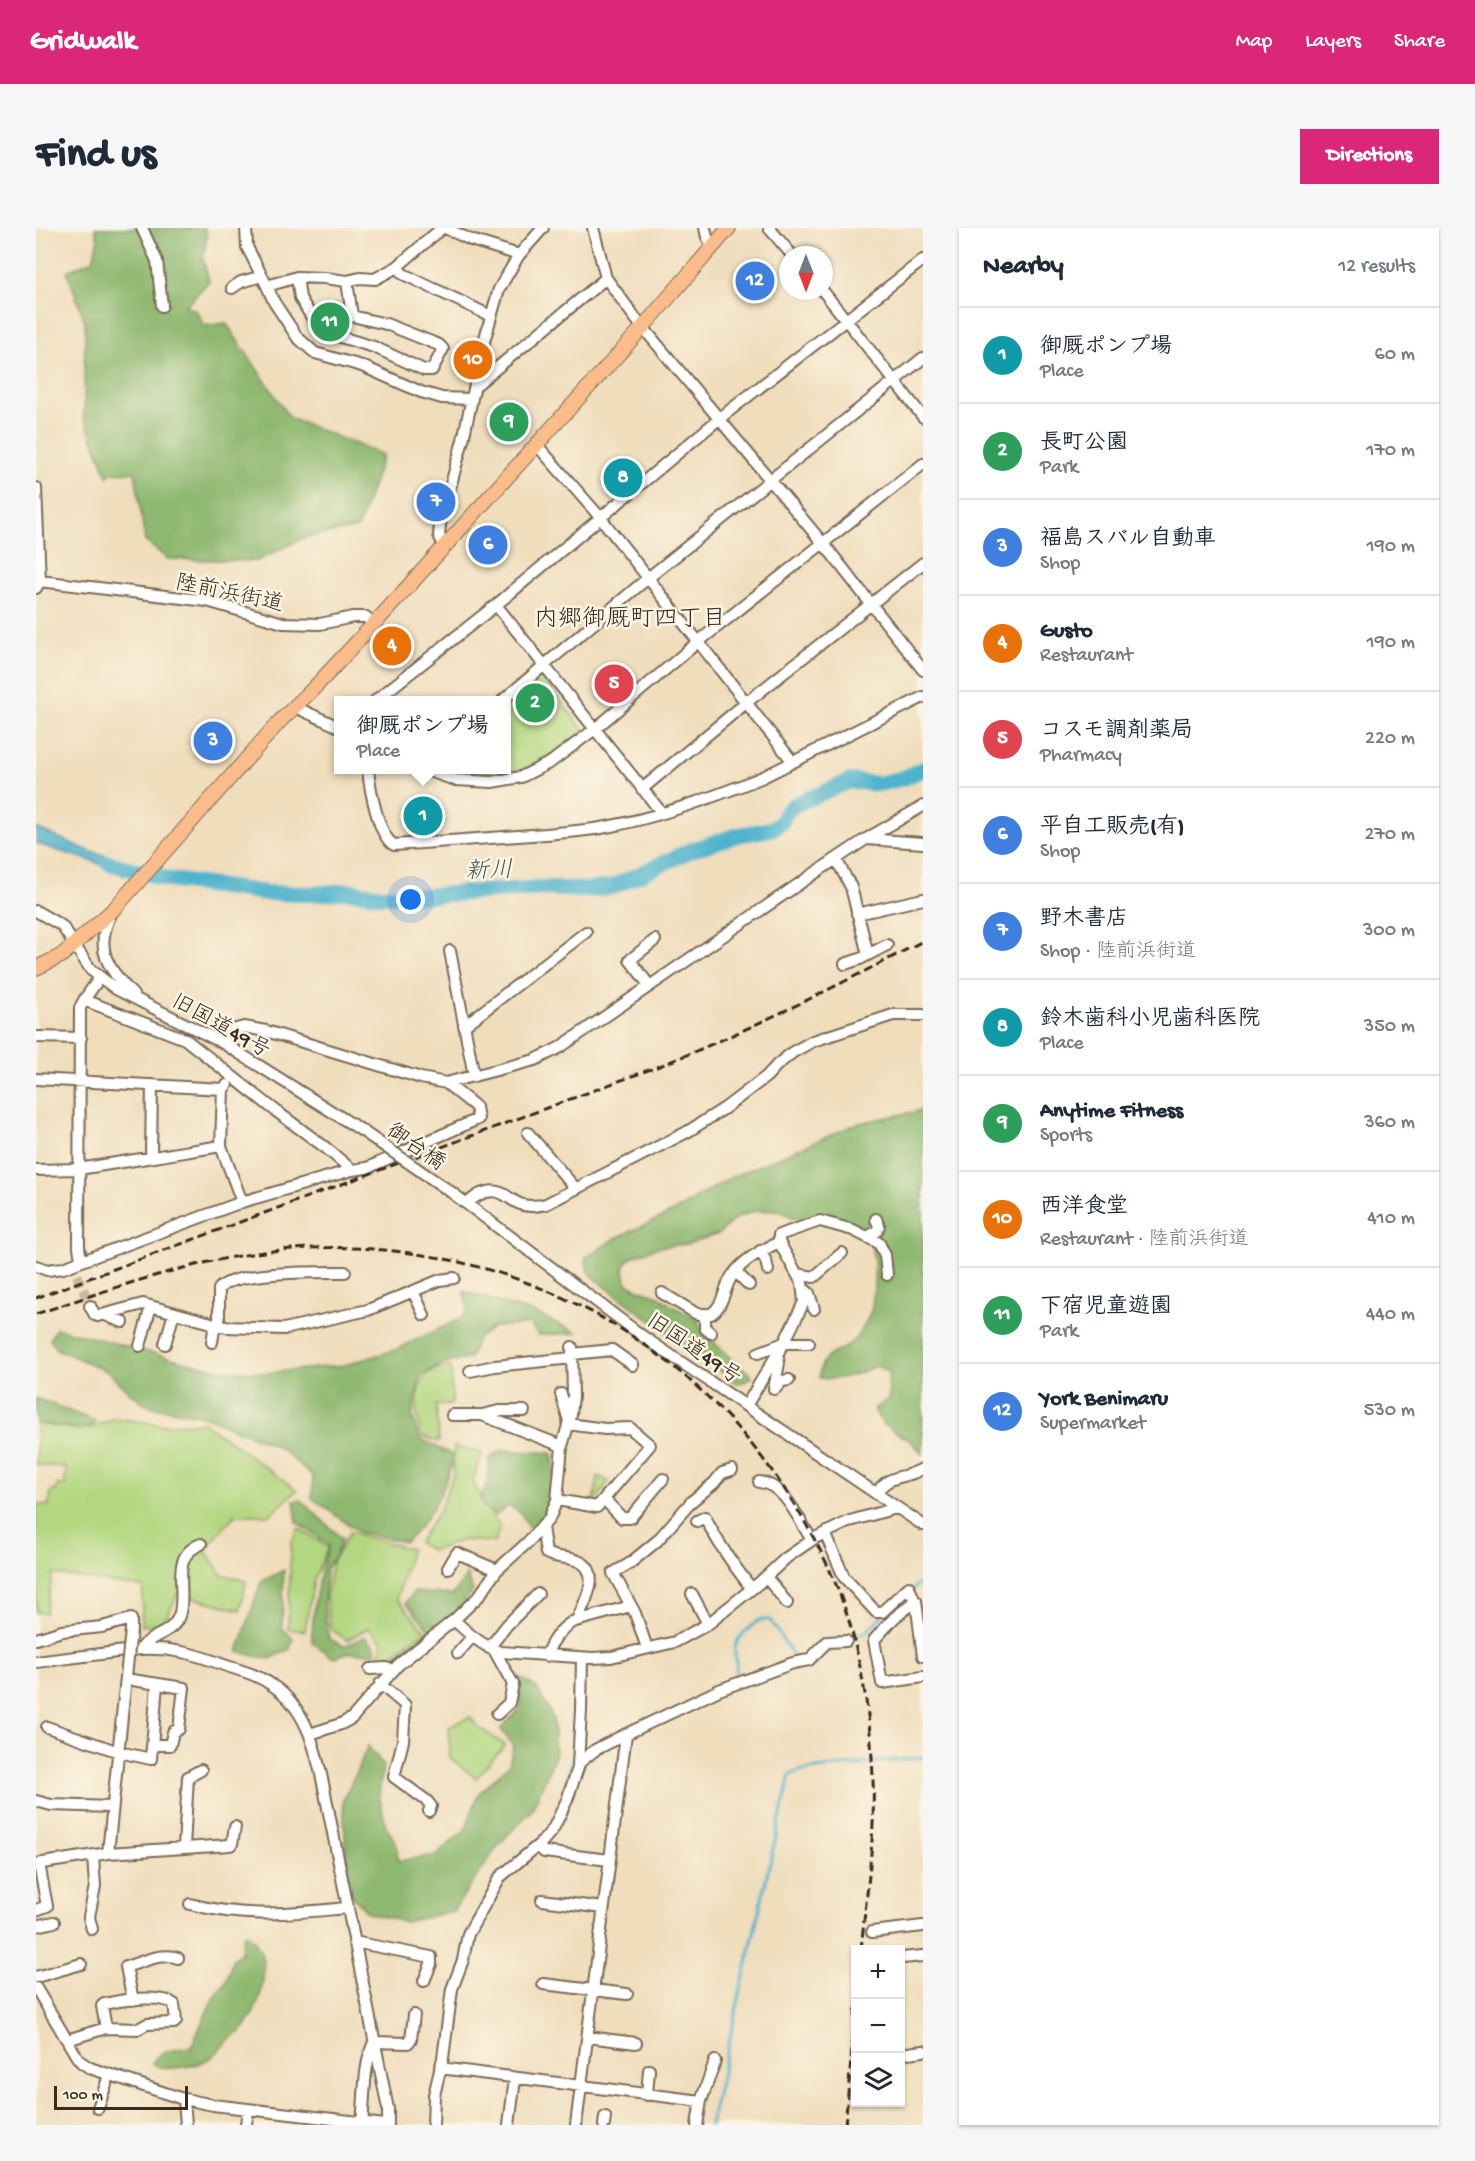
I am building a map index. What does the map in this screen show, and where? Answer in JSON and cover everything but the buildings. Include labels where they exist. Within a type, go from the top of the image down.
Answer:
[{"type":"main road","points":[[36,968],[61,956],[114,909],[280,721],[374,625],[643,327],[729,228]]},
{"type":"street","points":[[142,228],[157,261],[162,306]]},
{"type":"street","points":[[246,228],[247,247],[274,302],[297,337],[315,353],[362,366],[421,392],[442,398],[471,399]]},
{"type":"street","points":[[232,288],[241,282],[297,278],[347,281],[360,278],[375,279],[397,267],[444,228],[471,240],[519,255]]},
{"type":"street","points":[[444,546],[439,535],[440,525],[499,289],[519,255],[543,228]]},
{"type":"street","points":[[593,228],[606,278],[643,327],[720,418],[923,670]]},
{"type":"street","points":[[705,228],[707,237],[713,246]]},
{"type":"street","points":[[770,228],[785,246]]},
{"type":"street","points":[[381,696],[496,605],[720,418],[923,260]]},
{"type":"street","points":[[397,267],[403,274],[491,316]]},
{"type":"street","points":[[297,278],[300,298],[320,331],[374,347],[424,370],[432,370],[443,349],[439,345],[386,324],[352,316],[347,281]]},
{"type":"street","points":[[475,386],[606,278]]},
{"type":"street","points":[[830,300],[923,417]]},
{"type":"street","points":[[508,696],[769,479],[923,358]]},
{"type":"street","points":[[536,444],[600,517],[793,762]]},
{"type":"street","points":[[436,774],[463,781],[492,782],[521,777],[551,762],[923,464]]},
{"type":"street","points":[[36,488],[38,585]]},
{"type":"street","points":[[642,789],[747,702],[923,563]]},
{"type":"street","name":"陸前浜街道","points":[[38,585],[207,601],[283,623],[320,624],[353,617],[366,617],[374,625]]},
{"type":"street","points":[[496,605],[661,812]]},
{"type":"street","points":[[369,774],[379,821],[390,843],[394,845],[598,829],[625,824],[727,792],[923,698]]},
{"type":"street","points":[[295,707],[334,725]]},
{"type":"street","points":[[224,1043],[232,1030],[244,1027],[298,1040],[421,1078],[446,1083],[535,1060],[559,1048],[866,839],[923,806]]},
{"type":"street","points":[[866,839],[923,843]]},
{"type":"street","points":[[836,859],[851,887],[868,955]]},
{"type":"street","points":[[857,914],[923,899]]},
{"type":"street","points":[[114,909],[104,928],[105,959],[119,980],[138,1000]]},
{"type":"street","name":"旧国道49号","points":[[36,911],[62,926],[91,970],[116,989],[224,1043],[361,1130]]},
{"type":"street","points":[[464,1026],[586,932]]},
{"type":"street","points":[[649,985],[630,960],[656,940]]},
{"type":"street","points":[[845,964],[887,945]]},
{"type":"street","points":[[450,951],[474,1076]]},
{"type":"street","points":[[77,1266],[81,1081],[80,1008],[100,977]]},
{"type":"street","points":[[84,1000],[185,1039],[352,1170]]},
{"type":"street","points":[[467,1204],[474,1197],[486,1192],[501,1193],[522,1205],[546,1204],[687,1132],[725,1108],[767,1076],[793,1052],[813,1041],[892,1015],[923,1015]]},
{"type":"street","points":[[36,1037],[81,1038]]},
{"type":"street","points":[[232,1077],[223,1089],[221,1146],[242,1202]]},
{"type":"street","points":[[36,1079],[223,1089]]},
{"type":"street","points":[[36,1266],[47,1270],[77,1266],[242,1202],[352,1170],[367,1168],[478,1119],[476,1107],[446,1083]]},
{"type":"street","points":[[151,1158],[152,1085]]},
{"type":"street","name":"御台橋","points":[[361,1130],[451,1192]]},
{"type":"street","points":[[528,1133],[576,1189]]},
{"type":"street","points":[[36,1170],[79,1169],[221,1146]]},
{"type":"street","name":"旧国道49号","points":[[451,1192],[645,1338],[923,1525]]},
{"type":"street","points":[[868,1237],[877,1231],[879,1226],[876,1219]]},
{"type":"street","points":[[746,1406],[784,1343],[804,1302],[803,1288],[779,1242],[779,1235],[826,1221],[879,1243],[885,1255],[887,1275]]},
{"type":"street","points":[[662,1293],[697,1314],[705,1315],[715,1312],[731,1276],[747,1260],[779,1242]]},
{"type":"street","points":[[760,1251],[766,1260],[768,1270]]},
{"type":"street","points":[[797,1274],[814,1277],[842,1253]]},
{"type":"street","points":[[212,1342],[217,1324],[219,1288],[225,1283],[271,1274],[345,1272]]},
{"type":"street","points":[[736,1272],[749,1286]]},
{"type":"street","points":[[90,1306],[95,1315],[105,1315],[138,1304],[217,1324],[245,1329],[272,1330],[296,1327],[368,1310],[440,1280],[454,1278]]},
{"type":"street","points":[[803,1288],[809,1293],[813,1309]]},
{"type":"street","points":[[413,1291],[424,1316]]},
{"type":"street","points":[[140,1346],[151,1306]]},
{"type":"street","points":[[165,1344],[174,1313]]},
{"type":"street","points":[[105,1315],[123,1322]]},
{"type":"street","points":[[705,1315],[705,1328],[711,1333]]},
{"type":"street","points":[[758,1353],[784,1343],[809,1343]]},
{"type":"street","points":[[470,1371],[572,1353],[612,1350],[633,1365]]},
{"type":"street","points":[[310,1734],[352,1718],[394,1670],[479,1596],[497,1570],[549,1519],[557,1500],[562,1446],[573,1396],[572,1353]]},
{"type":"street","points":[[777,1353],[779,1363],[774,1389],[782,1381],[789,1380]]},
{"type":"street","points":[[561,1394],[568,1423]]},
{"type":"street","points":[[452,1415],[524,1411]]},
{"type":"street","points":[[483,1415],[562,1446]]},
{"type":"street","points":[[557,1500],[597,1507],[650,1445],[630,1428],[604,1429],[568,1423]]},
{"type":"street","points":[[876,1494],[887,1480],[914,1474],[922,1469]]},
{"type":"street","points":[[647,1648],[631,1606],[613,1573],[629,1564],[657,1541],[692,1501],[714,1483],[722,1473],[732,1470]]},
{"type":"street","points":[[604,1500],[622,1518],[630,1518],[663,1479]]},
{"type":"street","points":[[759,1482],[782,1493],[812,1540]]},
{"type":"street","points":[[454,1620],[472,1637],[500,1652],[611,1658],[675,1642],[708,1624],[752,1590],[786,1558],[812,1540],[850,1521],[896,1508]]},
{"type":"street","points":[[697,1521],[705,1517],[728,1558],[752,1590]]},
{"type":"street","points":[[542,1527],[546,1552],[555,1557],[578,1561],[586,1568],[589,1575],[589,1595],[577,1620]]},
{"type":"street","points":[[825,1533],[844,1577],[876,1612],[882,1612],[912,1594]]},
{"type":"street","points":[[141,1649],[146,1641],[162,1635],[171,1628],[179,1617],[180,1570],[186,1555],[192,1548],[201,1544]]},
{"type":"street","points":[[448,1568],[457,1553],[497,1570]]},
{"type":"street","points":[[766,1577],[787,1603]]},
{"type":"street","points":[[491,1649],[507,1625],[538,1594]]},
{"type":"street","points":[[692,1594],[708,1624]]},
{"type":"street","points":[[912,1594],[916,1601],[923,1652]]},
{"type":"street","points":[[912,1594],[874,1640],[882,1683],[923,1677]]},
{"type":"street","points":[[546,1656],[552,1641],[566,1626],[577,1620],[631,1606]]},
{"type":"street","points":[[36,1639],[63,1631],[110,1625],[131,1619],[108,1853]]},
{"type":"street","points":[[458,1653],[472,1637]]},
{"type":"street","points":[[578,1762],[626,1734],[718,1690],[793,1663],[809,1660],[827,1642],[846,1641]]},
{"type":"street","points":[[36,1662],[159,1648],[198,1655],[264,1680],[283,1694],[292,1705],[314,1741],[388,2109],[387,2125],[291,2120],[248,2109],[184,2099],[90,2068],[81,2062],[38,1995]]},
{"type":"street","points":[[491,1649],[513,1684],[509,1704],[498,1714]]},
{"type":"street","points":[[433,2125],[434,2095],[441,2068],[452,1989],[468,1934],[500,1877],[538,1846],[553,1829],[571,1789],[578,1762],[582,1710],[582,1658]]},
{"type":"street","points":[[370,1669],[394,1670]]},
{"type":"street","points":[[126,1678],[184,1688],[179,1730],[173,1732],[170,1745],[152,1745]]},
{"type":"street","points":[[47,1727],[119,1752],[151,1759],[157,1684]]},
{"type":"street","points":[[380,1684],[405,1705],[403,1741],[394,1777],[427,1801],[431,1806],[429,1811]]},
{"type":"street","points":[[576,2125],[626,1734]]},
{"type":"street","points":[[184,1847],[189,1777],[201,1770]]},
{"type":"street","points":[[36,1801],[51,1805],[112,1807]]},
{"type":"street","points":[[36,1910],[47,1906],[38,1864],[108,1853],[230,1845],[235,1827]]},
{"type":"street","points":[[538,1846],[544,1852],[609,1860]]},
{"type":"street","points":[[92,1929],[88,1917],[95,1886],[93,1856]]},
{"type":"street","points":[[542,1900],[603,1908]]},
{"type":"street","points":[[190,1904],[244,1915],[272,1915],[347,1908]]},
{"type":"street","points":[[36,1926],[54,1922]]},
{"type":"street","points":[[872,1932],[923,1926]]},
{"type":"street","points":[[354,1942],[431,1957],[431,1964],[424,1981]]},
{"type":"street","points":[[133,2000],[126,1966],[172,1955],[178,1958]]},
{"type":"street","points":[[905,1958],[923,1956]]},
{"type":"street","points":[[36,1977],[81,1964]]},
{"type":"street","points":[[543,1984],[627,1994]]},
{"type":"street","points":[[67,2040],[106,2028],[138,2029],[147,2024],[176,2021],[174,2004],[170,2001],[133,2000],[104,2004],[102,2007],[106,2028]]},
{"type":"street","points":[[374,2042],[408,2043],[411,2039],[414,2015]]},
{"type":"street","points":[[588,2037],[636,2043]]},
{"type":"street","points":[[362,2122],[370,2050],[374,2042]]},
{"type":"street","points":[[905,2053],[923,2051]]},
{"type":"street","points":[[697,2125],[701,2101],[716,2061]]},
{"type":"street","points":[[441,2068],[701,2101]]},
{"type":"street","points":[[647,2095],[649,2070]]},
{"type":"street","points":[[98,2108],[109,2075]]},
{"type":"street","points":[[509,2125],[515,2078]]},
{"type":"street","points":[[184,2099],[186,2125]]},
{"type":"street","points":[[246,2125],[248,2109]]},
{"type":"green space","points":[[95,228],[205,228],[207,236],[203,259],[209,281],[185,307],[196,310],[204,326],[226,323],[290,418],[383,455],[358,528],[303,538],[257,561],[168,559],[145,541],[135,472],[110,473],[108,477],[84,417],[85,322],[67,271],[93,260],[98,239]]},
{"type":"green space","points":[[336,304],[346,304],[347,315],[328,330],[317,315]]},
{"type":"green space","points":[[541,675],[584,731],[545,759],[511,773],[511,700]]},
{"type":"green space","points":[[458,774],[504,774],[488,776]]},
{"type":"green space","points":[[923,1110],[923,1454],[911,1441],[883,1424],[874,1410],[889,1398],[888,1371],[876,1366],[842,1378],[819,1378],[823,1362],[854,1340],[865,1324],[872,1307],[873,1253],[868,1241],[855,1224],[797,1219],[777,1210],[755,1211],[736,1218],[718,1234],[688,1244],[658,1247],[634,1256],[626,1262],[624,1269],[626,1282],[637,1289],[659,1296],[672,1306],[697,1319],[703,1332],[737,1364],[749,1372],[752,1377],[744,1382],[736,1383],[599,1282],[588,1271],[585,1258],[616,1238],[673,1212],[730,1178],[859,1123]]},
{"type":"green space","points":[[463,1291],[534,1313],[578,1333],[538,1335],[530,1324],[494,1327],[477,1339],[470,1358],[445,1363],[421,1375],[412,1415],[419,1438],[454,1456],[436,1503],[423,1524],[405,1542],[359,1532],[312,1498],[313,1476],[278,1447],[204,1416],[149,1406],[130,1393],[109,1372],[56,1349],[50,1339],[56,1328],[214,1369],[267,1373],[345,1365],[395,1350],[462,1318],[468,1309]]},
{"type":"green space","points":[[451,1367],[452,1404],[436,1405],[439,1442],[421,1436],[416,1413],[419,1388],[427,1373],[439,1368]]},
{"type":"green space","points":[[36,1398],[95,1421],[91,1427],[76,1428],[36,1423]]},
{"type":"green space","points":[[116,1418],[162,1425],[203,1422],[297,1490],[270,1515],[235,1515],[205,1550],[221,1574],[246,1581],[240,1610],[178,1594],[163,1623],[141,1626],[143,1587],[53,1574],[45,1613],[36,1612],[36,1505],[49,1505],[51,1491],[57,1490],[57,1485],[65,1485],[66,1467],[36,1465],[36,1424],[84,1430]]},
{"type":"green space","points":[[454,1446],[482,1453],[473,1482],[500,1526],[495,1542],[463,1540],[432,1551],[418,1543],[439,1511],[453,1475]]},
{"type":"green space","points":[[503,1450],[552,1453],[555,1474],[553,1497],[548,1512],[535,1528],[528,1527],[521,1513],[509,1506],[496,1515],[484,1507],[480,1498],[486,1486],[490,1458]]},
{"type":"green space","points":[[598,1477],[609,1481],[595,1502],[594,1501]]},
{"type":"green space","points":[[301,1500],[342,1539],[335,1556],[326,1569],[324,1604],[329,1639],[344,1646],[365,1637],[375,1646],[375,1653],[347,1653],[333,1658],[312,1642],[316,1593],[329,1545],[297,1522],[294,1501]]},
{"type":"green space","points":[[298,1528],[328,1547],[314,1579],[305,1631],[288,1629],[291,1544]]},
{"type":"green space","points":[[350,1532],[411,1549],[397,1598],[425,1631],[378,1663],[382,1641],[368,1628],[347,1640],[331,1629],[326,1596],[332,1562]]},
{"type":"green space","points":[[284,1570],[282,1628],[293,1639],[290,1649],[270,1659],[238,1652],[261,1582]]},
{"type":"green space","points":[[467,1574],[473,1591],[443,1627],[390,1668],[383,1662],[430,1630],[406,1603],[414,1592],[453,1595]]},
{"type":"green space","points":[[519,1677],[537,1688],[553,1718],[555,1756],[532,1810],[500,1843],[453,1911],[405,1922],[368,1913],[352,1896],[347,1871],[343,1801],[368,1746],[383,1765],[379,1795],[386,1827],[396,1841],[398,1861],[437,1855],[465,1830],[479,1793],[509,1765],[513,1746],[501,1729],[521,1706]]},
{"type":"green space","points":[[470,1717],[479,1728],[505,1745],[476,1778],[450,1758],[449,1727]]},
{"type":"green space","points":[[247,1934],[256,1943],[261,1954],[263,1979],[257,2005],[245,2027],[213,2056],[204,2061],[173,2068],[165,2068],[152,2063],[160,2055],[191,2047],[211,2003],[226,1982],[233,1959],[241,1953],[243,1936]]},
{"type":"water","points":[[36,828],[90,851],[134,864],[124,876],[103,865],[36,843]]},
{"type":"waterway","name":"新川","points":[[109,863],[170,880],[267,893],[312,894],[349,891],[381,896],[419,896],[542,888],[586,890],[612,887],[694,849],[738,835],[771,829],[781,823],[785,814],[794,805],[850,781],[878,784],[904,778],[923,769]]},
{"type":"waterway","points":[[913,1589],[923,1580]]},
{"type":"waterway","points":[[846,1637],[865,1633],[883,1615]]},
{"type":"waterway","points":[[732,1682],[736,1671],[736,1644],[743,1634],[759,1620],[770,1620],[792,1654],[800,1658]]},
{"type":"waterway","points":[[812,1650],[822,1640]]},
{"type":"waterway","points":[[710,2125],[790,1775],[800,1771],[923,1757]]},
{"type":"waterway","points":[[564,1792],[571,1764],[576,1760]]},
{"type":"tunnel","points":[[77,1275],[90,1306]]},
{"type":"railway","points":[[36,1298],[662,1065],[729,1037],[923,941]]},
{"type":"railway","points":[[36,1314],[162,1274],[227,1258],[292,1249],[367,1249],[439,1258],[509,1276],[575,1303],[637,1339],[694,1384],[745,1436],[789,1496],[819,1547],[843,1602],[864,1685],[872,1755],[873,1824],[862,1945]]},
{"type":"railway","points":[[845,2125],[852,2053]]},
{"type":"place","name":"York Benimaru","points":[[755,281]]},
{"type":"place","name":"下宿児童遊園","points":[[330,322]]},
{"type":"place","name":"西洋食堂","points":[[473,360]]},
{"type":"place","name":"Anytime Fitness","points":[[509,422]]},
{"type":"place","name":"鈴木歯科小児歯科医院","points":[[623,478]]},
{"type":"place","name":"野木書店","points":[[436,502]]},
{"type":"place","name":"平自工販売(有)","points":[[488,545]]},
{"type":"place","name":"Gusto","points":[[392,646]]},
{"type":"place","name":"コスモ調剤薬局","points":[[614,684]]},
{"type":"place","name":"長町公園","points":[[535,703]]},
{"type":"place","name":"福島スバル自動車","points":[[213,741]]},
{"type":"place","name":"御厩ポンプ場","points":[[423,816]]},
{"type":"district","name":"内郷御厩町四丁目","points":[[630,617]]}]
